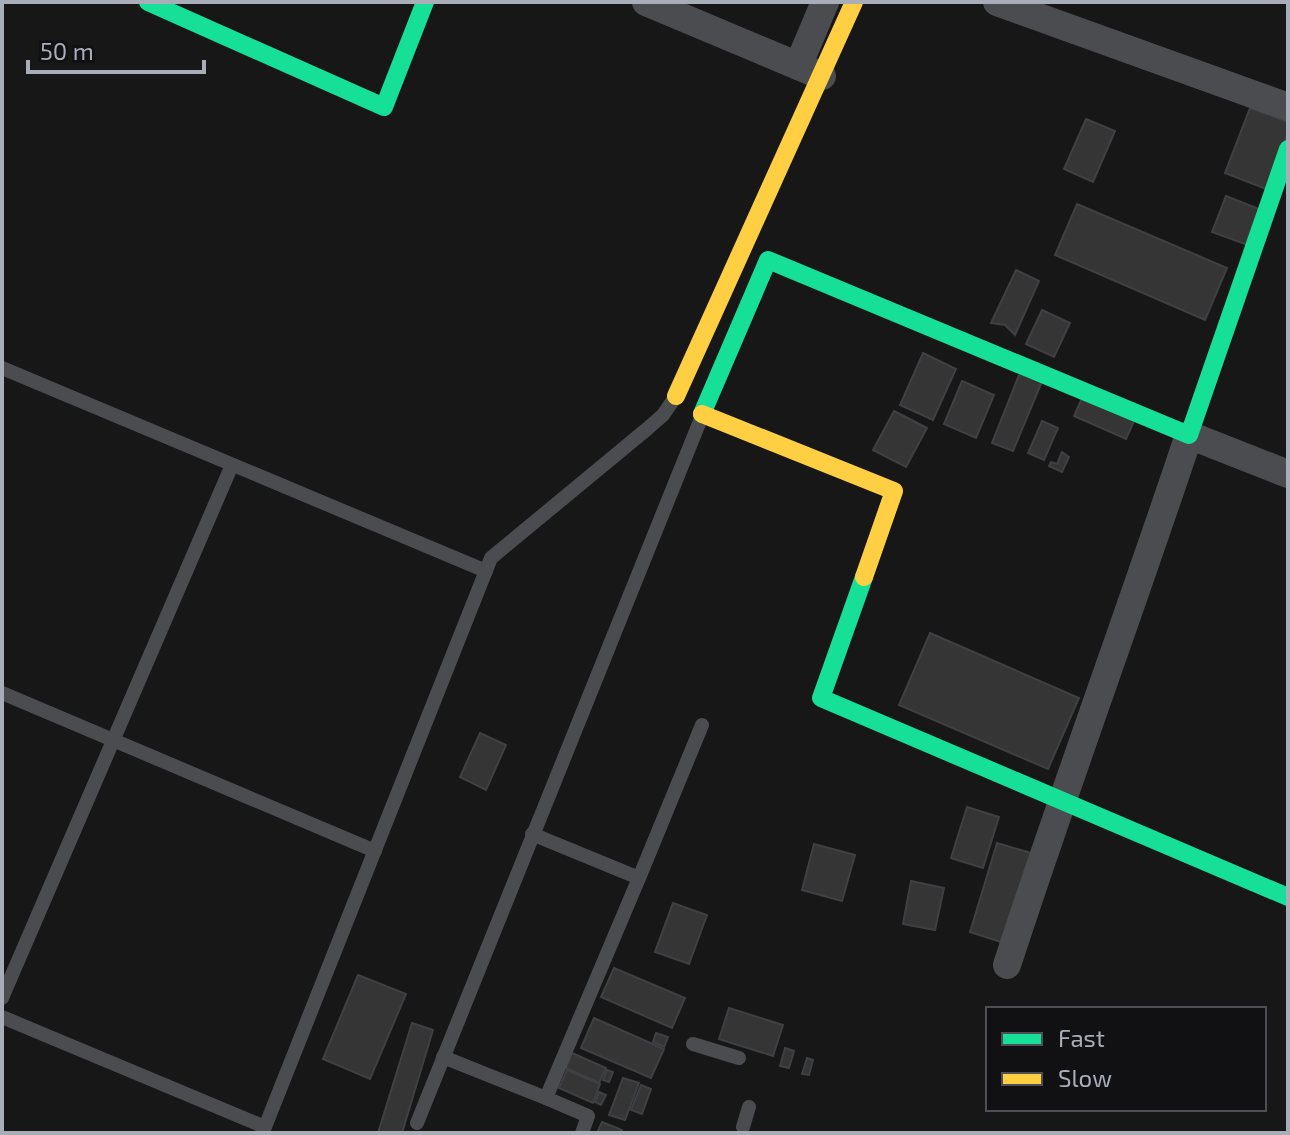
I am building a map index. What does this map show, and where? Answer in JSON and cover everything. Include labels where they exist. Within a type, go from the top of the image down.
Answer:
[{"type":"street","points":[[148,2],[384,107],[425,2]]},
{"type":"street","points":[[646,2],[810,71]]},
{"type":"street","points":[[810,71],[825,2]]},
{"type":"street","points":[[676,396],[810,71],[854,2]]},
{"type":"street","points":[[997,2],[1288,107]]},
{"type":"street","points":[[1007,965],[1288,149]]},
{"type":"street","points":[[1288,474],[768,260],[702,415],[894,491],[821,698],[1288,897]]},
{"type":"lane","points":[[2,368],[486,571]]},
{"type":"lane","points":[[2,1017],[265,1127],[491,558],[663,415],[676,396]]},
{"type":"lane","points":[[417,1123],[702,415]]},
{"type":"lane","points":[[2,998],[232,465]]},
{"type":"lane","points":[[2,693],[375,851]]},
{"type":"lane","points":[[546,1098],[702,725]]},
{"type":"lane","points":[[532,834],[639,878]]},
{"type":"lane","points":[[693,1044],[739,1058]]},
{"type":"lane","points":[[443,1057],[588,1116],[582,1133]]},
{"type":"lane","points":[[743,1127],[749,1107]]},
{"type":"building","points":[[1250,108],[1288,122],[1288,132],[1266,189],[1225,173]]},
{"type":"building","points":[[1086,119],[1115,131],[1093,182],[1064,169]]},
{"type":"building","points":[[1226,196],[1259,209],[1245,244],[1212,232]]},
{"type":"building","points":[[1077,204],[1227,268],[1205,320],[1055,255]]},
{"type":"building","points":[[1016,270],[1039,281],[1015,335],[1005,325],[991,323]]},
{"type":"building","points":[[1042,310],[1070,323],[1054,357],[1026,344]]},
{"type":"building","points":[[923,353],[956,369],[933,420],[900,405]]},
{"type":"building","points":[[1021,370],[1043,379],[1013,451],[992,443]]},
{"type":"building","points":[[962,381],[994,395],[976,438],[944,424]]},
{"type":"building","points":[[1082,398],[1134,421],[1126,439],[1074,416]]},
{"type":"building","points":[[894,411],[927,428],[906,467],[873,450]]},
{"type":"building","points":[[1042,421],[1058,428],[1044,460],[1028,453]]},
{"type":"building","points":[[1062,452],[1069,457],[1062,472],[1049,466],[1051,462],[1057,464]]},
{"type":"building","points":[[930,633],[1079,698],[1048,769],[899,705]]},
{"type":"building","points":[[480,733],[506,745],[486,790],[460,777]]},
{"type":"building","points":[[967,807],[999,817],[983,868],[951,858]]},
{"type":"building","points":[[997,843],[1031,853],[1004,943],[970,932]]},
{"type":"building","points":[[814,844],[855,855],[842,901],[802,890]]},
{"type":"building","points":[[911,881],[944,888],[935,930],[903,924]]},
{"type":"building","points":[[673,903],[707,915],[689,964],[655,952]]},
{"type":"building","points":[[614,968],[685,998],[672,1028],[601,997]]},
{"type":"building","points":[[358,975],[406,994],[370,1079],[323,1059]]},
{"type":"building","points":[[729,1008],[783,1025],[773,1056],[719,1039]]},
{"type":"building","points":[[594,1018],[664,1049],[651,1078],[581,1048]]},
{"type":"building","points":[[412,1023],[433,1030],[402,1133],[378,1133]]},
{"type":"building","points":[[656,1033],[668,1037],[664,1047],[653,1042]]},
{"type":"building","points":[[785,1048],[794,1051],[789,1068],[780,1066]]},
{"type":"building","points":[[572,1053],[606,1068],[599,1083],[566,1068]]},
{"type":"building","points":[[807,1058],[813,1060],[809,1075],[802,1074]]},
{"type":"building","points":[[567,1070],[600,1084],[593,1103],[559,1088]]},
{"type":"building","points":[[607,1070],[613,1072],[609,1082],[603,1080]]},
{"type":"building","points":[[623,1078],[639,1083],[625,1120],[609,1115]]},
{"type":"building","points":[[641,1085],[651,1089],[642,1114],[631,1110]]},
{"type":"building","points":[[599,1092],[606,1095],[601,1105],[595,1102]]},
{"type":"building","points":[[602,1122],[622,1130],[621,1133],[597,1133]]},
{"type":"traffic: fast","points":[[148,2],[384,107],[425,2]]},
{"type":"traffic: fast","points":[[702,414],[768,260],[1189,435],[1288,149]]},
{"type":"traffic: fast","points":[[864,577],[821,698],[1288,897]]},
{"type":"traffic: slow","points":[[676,396],[854,2]]},
{"type":"traffic: slow","points":[[702,414],[894,491],[864,577]]}]
